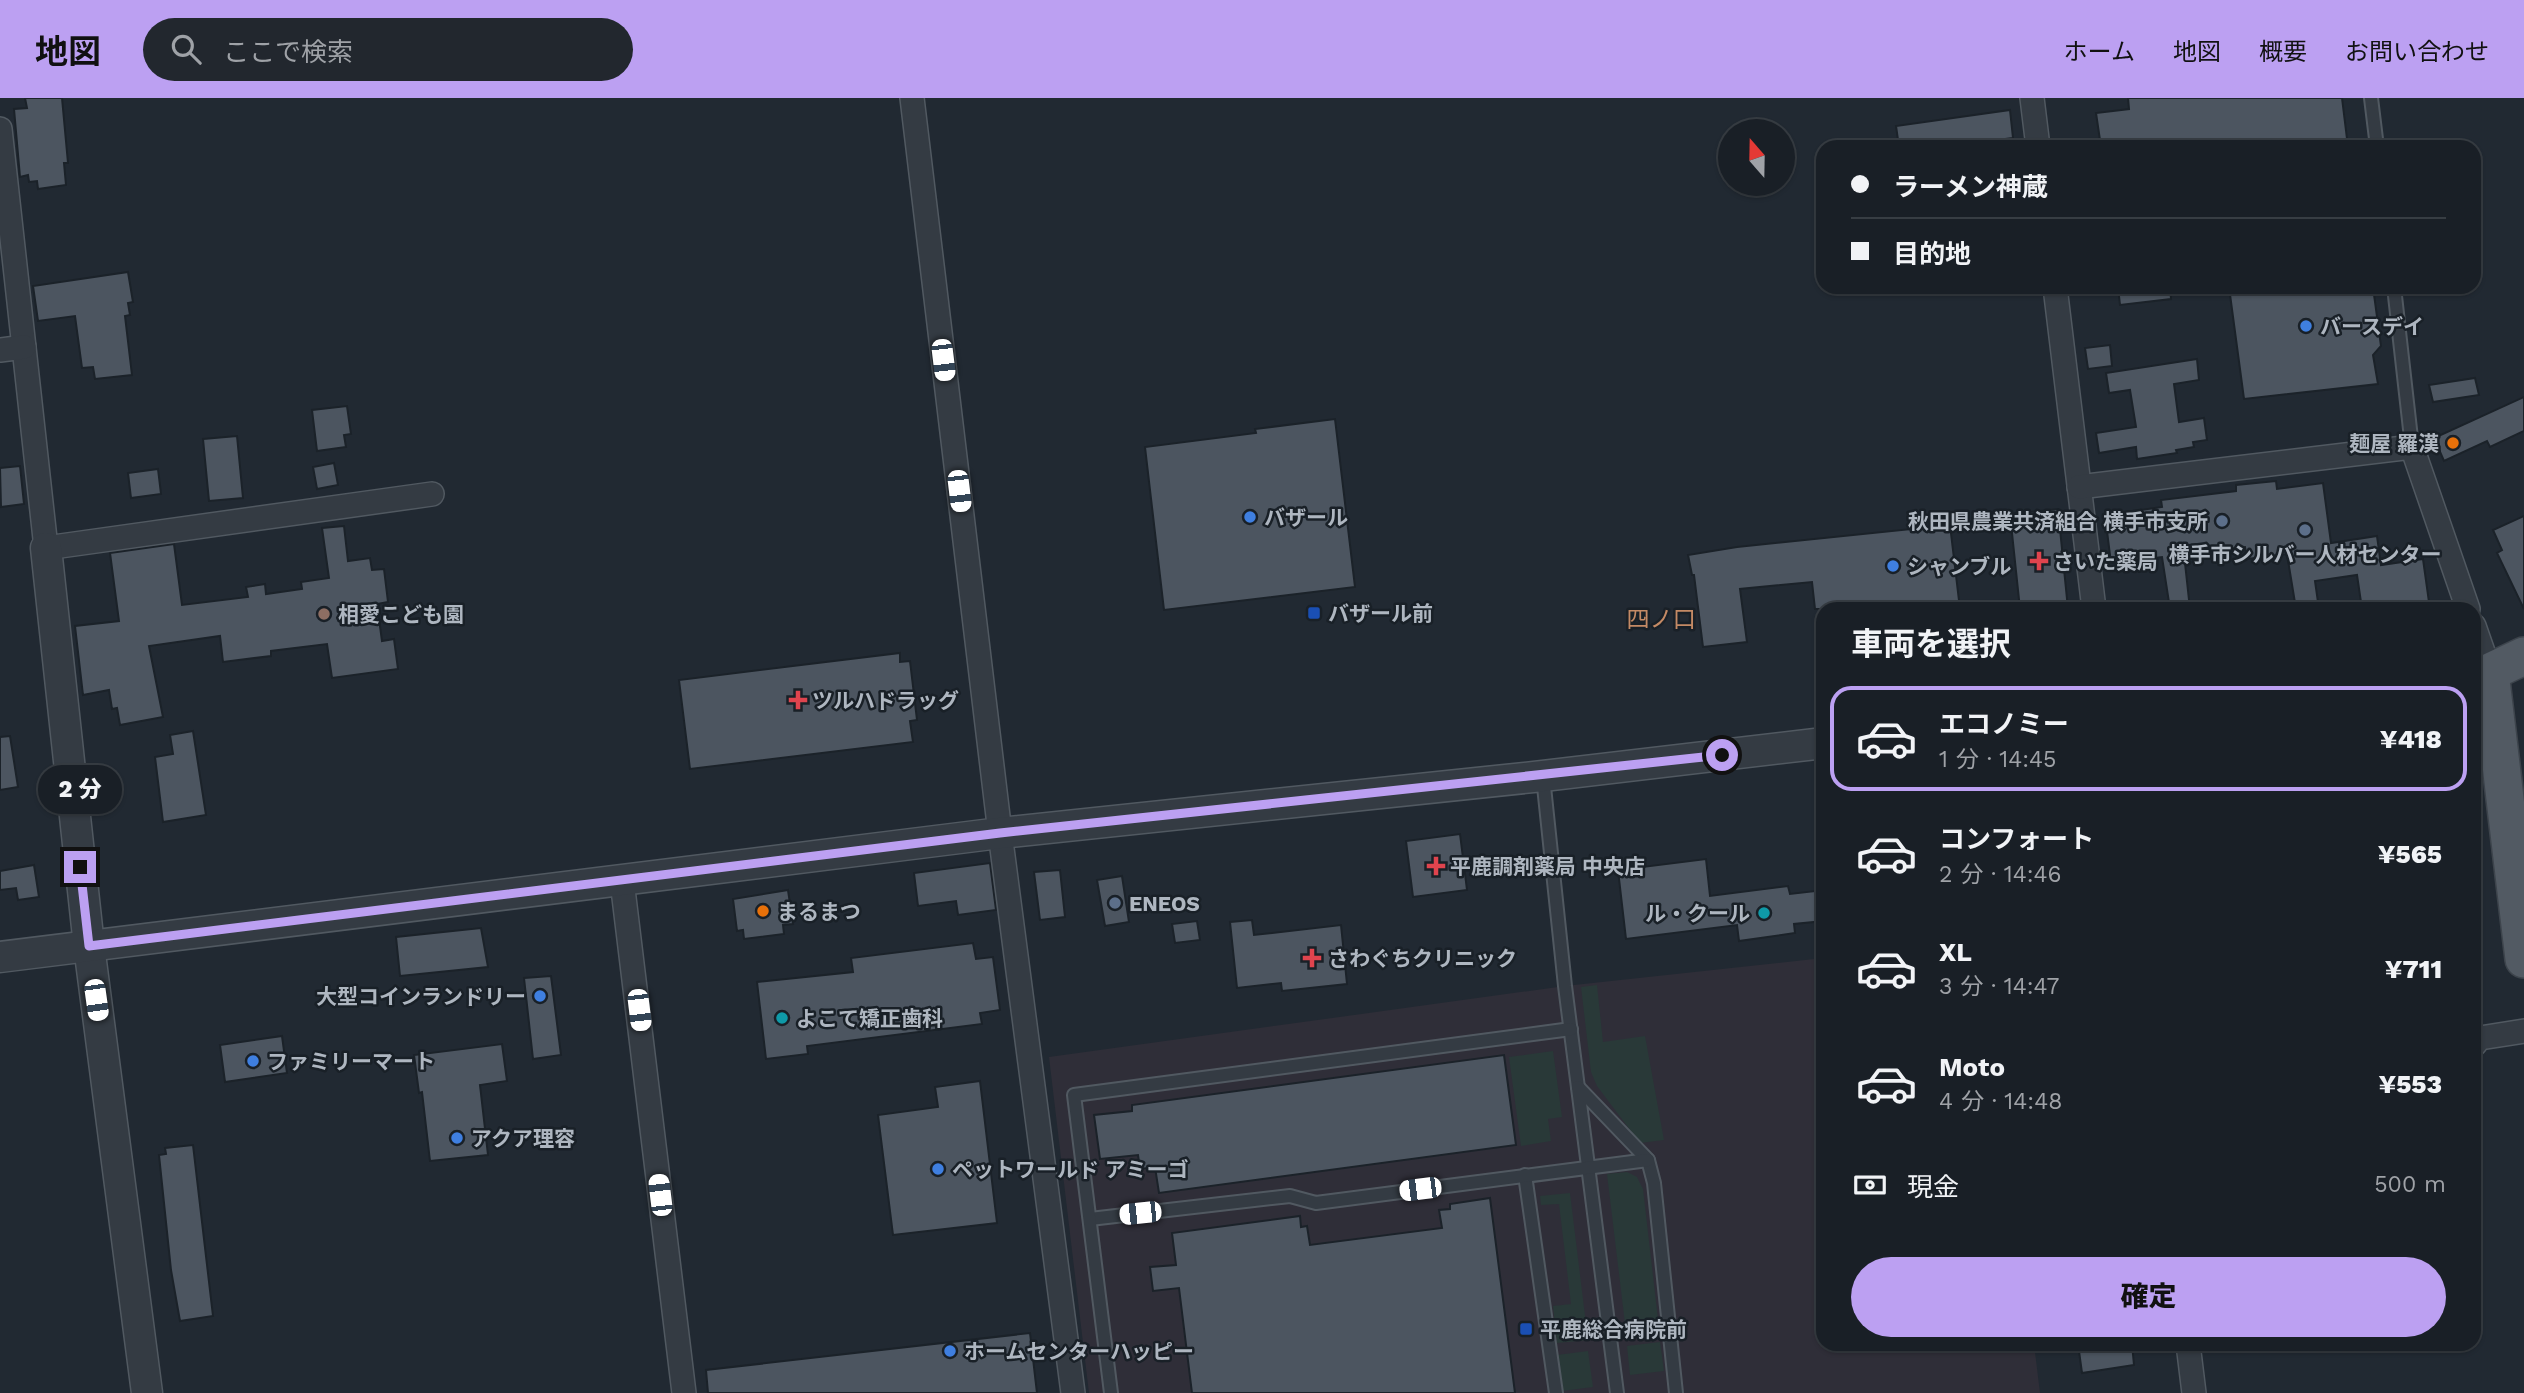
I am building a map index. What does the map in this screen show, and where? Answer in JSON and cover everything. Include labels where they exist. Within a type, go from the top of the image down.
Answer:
[{"type":"main road","points":[[2524,656],[2482,673],[2524,959]]},
{"type":"street","points":[[912,98],[1000,833],[1073,1393]]},
{"type":"street","points":[[2032,98],[2037,140]]},
{"type":"street","points":[[0,129],[6,232],[24,347],[89,946],[147,1393]]},
{"type":"street","points":[[2057,294],[2093,602]]},
{"type":"street","points":[[0,350],[24,347]]},
{"type":"street","points":[[2079,487],[2412,447],[2466,602]]},
{"type":"street","points":[[46,548],[432,494]]},
{"type":"street","points":[[0,957],[1000,833],[1544,776],[1816,744]]},
{"type":"street","points":[[622,881],[684,1393]]},
{"type":"street","points":[[2481,1038],[2524,1031]]},
{"type":"street","points":[[2189,1351],[2194,1393]]},
{"type":"lane","points":[[2371,98],[2376,140]]},
{"type":"lane","points":[[2394,294],[2412,447]]},
{"type":"lane","points":[[1544,776],[1577,1087],[1617,1393]]},
{"type":"lane","points":[[1111,1393],[1074,1094],[1571,1029]]},
{"type":"lane","points":[[1577,1087],[1648,1160],[1654,1183],[1676,1393]]},
{"type":"lane","points":[[1612,1164],[1626,1151],[1624,1135]]},
{"type":"lane","points":[[1090,1219],[1290,1196],[1316,1203],[1648,1160]]},
{"type":"lane","points":[[1525,1175],[1556,1393]]},
{"type":"shaded area","points":[[1816,959],[1816,1351],[2035,1351],[2040,1393],[1089,1393],[1049,1057],[1565,986]]},
{"type":"shaded area","points":[[1597,985],[1603,1042],[1645,1036],[1664,1140],[1640,1143],[1597,1086],[1591,1072],[1581,987]]},
{"type":"shaded area","points":[[1553,1051],[1562,1117],[1548,1119],[1551,1141],[1521,1146],[1509,1057]]},
{"type":"shaded area","points":[[1627,1172],[1637,1177],[1643,1189],[1659,1328],[1626,1332],[1607,1174]]},
{"type":"shaded area","points":[[1570,1193],[1588,1340],[1557,1343],[1553,1306],[1571,1304],[1559,1204],[1541,1205],[1540,1196]]},
{"type":"shaded area","points":[[1660,1342],[1664,1371],[1630,1375],[1627,1346]]},
{"type":"shaded area","points":[[1588,1351],[1593,1387],[1562,1391],[1557,1355]]},
{"type":"building","points":[[25,98],[62,98],[68,163],[64,163],[66,185],[38,189],[37,181],[29,182],[28,175],[20,177],[14,109],[27,108]]},
{"type":"building","points":[[2128,98],[2342,98],[2347,140],[2100,140],[2096,113],[2129,109]]},
{"type":"building","points":[[2010,110],[2013,138],[1898,140],[1896,126]]},
{"type":"building","points":[[128,272],[133,302],[128,303],[130,315],[125,316],[132,375],[95,379],[93,367],[82,368],[75,316],[38,321],[33,286]]},
{"type":"building","points":[[2119,294],[2171,294],[2171,299],[2120,305]]},
{"type":"building","name":"バースデイ","points":[[2230,294],[2374,294],[2381,346],[2373,355],[2378,384],[2244,399]]},
{"type":"building","points":[[2110,345],[2112,366],[2088,369],[2085,348]]},
{"type":"building","points":[[2197,359],[2199,380],[2174,384],[2179,422],[2204,418],[2207,440],[2193,442],[2194,447],[2176,450],[2177,453],[2137,459],[2136,447],[2099,453],[2096,433],[2136,427],[2130,390],[2109,393],[2106,373]]},
{"type":"building","points":[[2475,378],[2479,395],[2433,402],[2429,385]]},
{"type":"building","points":[[2524,397],[2524,431],[2490,447],[2487,441],[2444,461],[2434,438]]},
{"type":"building","points":[[347,406],[351,434],[344,435],[346,447],[317,451],[312,410]]},
{"type":"building","name":"バザール","points":[[1335,419],[1355,587],[1164,610],[1145,447],[1256,433],[1255,429]]},
{"type":"building","points":[[237,436],[243,498],[209,501],[203,439]]},
{"type":"building","points":[[334,463],[338,485],[317,489],[313,467]]},
{"type":"building","points":[[20,466],[24,504],[1,507],[0,468]]},
{"type":"building","points":[[158,469],[161,494],[131,498],[128,473]]},
{"type":"building","points":[[2276,481],[2277,489],[2323,483],[2331,543],[2377,536],[2381,565],[2423,559],[2429,602],[2361,602],[2357,575],[2315,581],[2318,602],[2295,602],[2287,554],[2247,559],[2245,547],[2184,554],[2189,602],[2169,602],[2162,557],[2111,563],[2105,515],[2162,507],[2161,500],[2236,491],[2236,485]]},
{"type":"building","name":"さいた薬局","points":[[2058,509],[2067,602],[2019,602],[2010,514]]},
{"type":"building","points":[[2524,516],[2524,609],[2497,553],[2502,550],[2493,530]]},
{"type":"building","points":[[1950,525],[1959,602],[1816,602],[1815,609],[1812,582],[1740,589],[1747,642],[1703,647],[1694,575],[1688,555],[1737,547]]},
{"type":"building","points":[[344,526],[348,561],[370,558],[372,570],[384,569],[388,602],[377,604],[382,641],[394,639],[398,669],[332,678],[327,644],[271,651],[271,656],[223,662],[220,636],[149,646],[163,717],[120,725],[117,708],[112,709],[109,690],[83,695],[75,626],[119,621],[110,553],[174,544],[182,605],[248,597],[246,587],[265,584],[266,594],[302,589],[301,582],[329,578],[322,528]]},
{"type":"building","name":"ツルハドラッグ","points":[[900,653],[900,662],[910,661],[917,720],[910,721],[913,742],[690,769],[679,680]]},
{"type":"building","points":[[193,731],[206,815],[163,822],[155,757],[173,754],[170,735]]},
{"type":"building","points":[[10,736],[18,787],[0,790],[0,737]]},
{"type":"building","name":"平鹿調剤薬局 中央店","points":[[1460,834],[1467,890],[1413,897],[1406,841]]},
{"type":"building","points":[[1706,859],[1710,896],[1788,886],[1790,894],[1816,891],[1816,922],[1794,924],[1795,933],[1739,941],[1737,925],[1626,939],[1618,870]]},
{"type":"building","points":[[990,863],[996,910],[958,915],[956,901],[918,906],[914,873]]},
{"type":"building","points":[[34,865],[39,897],[18,900],[16,888],[0,890],[0,871]]},
{"type":"building","points":[[1060,870],[1065,917],[1040,920],[1034,872]]},
{"type":"building","points":[[1122,876],[1129,922],[1105,926],[1097,880]]},
{"type":"building","name":"まるまつ","points":[[788,890],[793,924],[783,925],[784,934],[744,939],[743,930],[737,931],[733,899]]},
{"type":"building","points":[[1252,920],[1254,935],[1341,925],[1347,984],[1282,991],[1281,983],[1237,988],[1230,922]]},
{"type":"building","points":[[1197,921],[1200,940],[1175,943],[1172,924]]},
{"type":"building","points":[[481,928],[488,967],[400,976],[396,937]]},
{"type":"building","points":[[973,943],[976,959],[993,957],[1000,1010],[980,1013],[982,1024],[807,1046],[808,1054],[766,1059],[757,982],[853,972],[851,958]]},
{"type":"building","points":[[551,976],[561,1055],[533,1059],[524,978]]},
{"type":"building","name":"ファミリーマート","points":[[282,1036],[287,1073],[225,1082],[220,1045]]},
{"type":"building","points":[[502,1044],[507,1081],[480,1085],[488,1155],[430,1161],[422,1092],[419,1093],[414,1055]]},
{"type":"building","points":[[1504,1055],[1516,1145],[1159,1193],[1155,1167],[1140,1169],[1138,1155],[1100,1159],[1094,1115],[1132,1111],[1132,1105]]},
{"type":"building","name":"ペットワールド アミーゴ","points":[[980,1081],[997,1223],[893,1235],[878,1115],[938,1107],[935,1087]]},
{"type":"building","points":[[193,1145],[213,1316],[180,1321],[171,1270],[159,1155],[166,1154],[165,1148]]},
{"type":"building","points":[[1490,1198],[1515,1393],[1192,1393],[1179,1288],[1153,1291],[1150,1267],[1176,1265],[1172,1233],[1300,1216],[1301,1227],[1307,1226],[1310,1245],[1442,1228],[1439,1210],[1450,1209],[1450,1204]]},
{"type":"building","name":"ホームセンターハッピー","points":[[1030,1333],[1037,1393],[708,1393],[706,1370]]},
{"type":"building","points":[[2079,1351],[2133,1351],[2134,1365],[2082,1373]]},
{"type":"place","name":"バースデイ","points":[[2306,326]]},
{"type":"place","name":"麺屋 羅漢","points":[[2453,443]]},
{"type":"place","name":"バザール","points":[[1250,517]]},
{"type":"place","name":"秋田県農業共済組合 横手市支所","points":[[2222,521]]},
{"type":"place","name":"横手市シルバー人材センター","points":[[2305,530]]},
{"type":"place","name":"さいた薬局","points":[[2039,561]]},
{"type":"place","name":"シャンブル","points":[[1893,566]]},
{"type":"place","name":"バザール前","points":[[1314,613]]},
{"type":"place","name":"相愛こども園","points":[[324,614]]},
{"type":"place","name":"ツルハドラッグ","points":[[798,700]]},
{"type":"place","name":"平鹿調剤薬局 中央店","points":[[1436,866]]},
{"type":"place","name":"ENEOS","points":[[1115,903]]},
{"type":"place","name":"まるまつ","points":[[763,911]]},
{"type":"place","name":"ル・クール","points":[[1764,913]]},
{"type":"place","name":"さわぐちクリニック","points":[[1312,958]]},
{"type":"place","name":"大型コインランドリー","points":[[540,996]]},
{"type":"place","name":"よこて矯正歯科","points":[[782,1018]]},
{"type":"place","name":"ファミリーマート","points":[[253,1061]]},
{"type":"place","name":"アクア理容","points":[[457,1138]]},
{"type":"place","name":"ペットワールド アミーゴ","points":[[938,1169]]},
{"type":"place","name":"平鹿総合病院前","points":[[1526,1329]]},
{"type":"place","name":"ホームセンターハッピー","points":[[950,1351]]},
{"type":"district","name":"四ノ口","points":[[1661,619]]},
{"type":"route","points":[[80,867],[89,946],[1000,833],[1722,755]]}]
